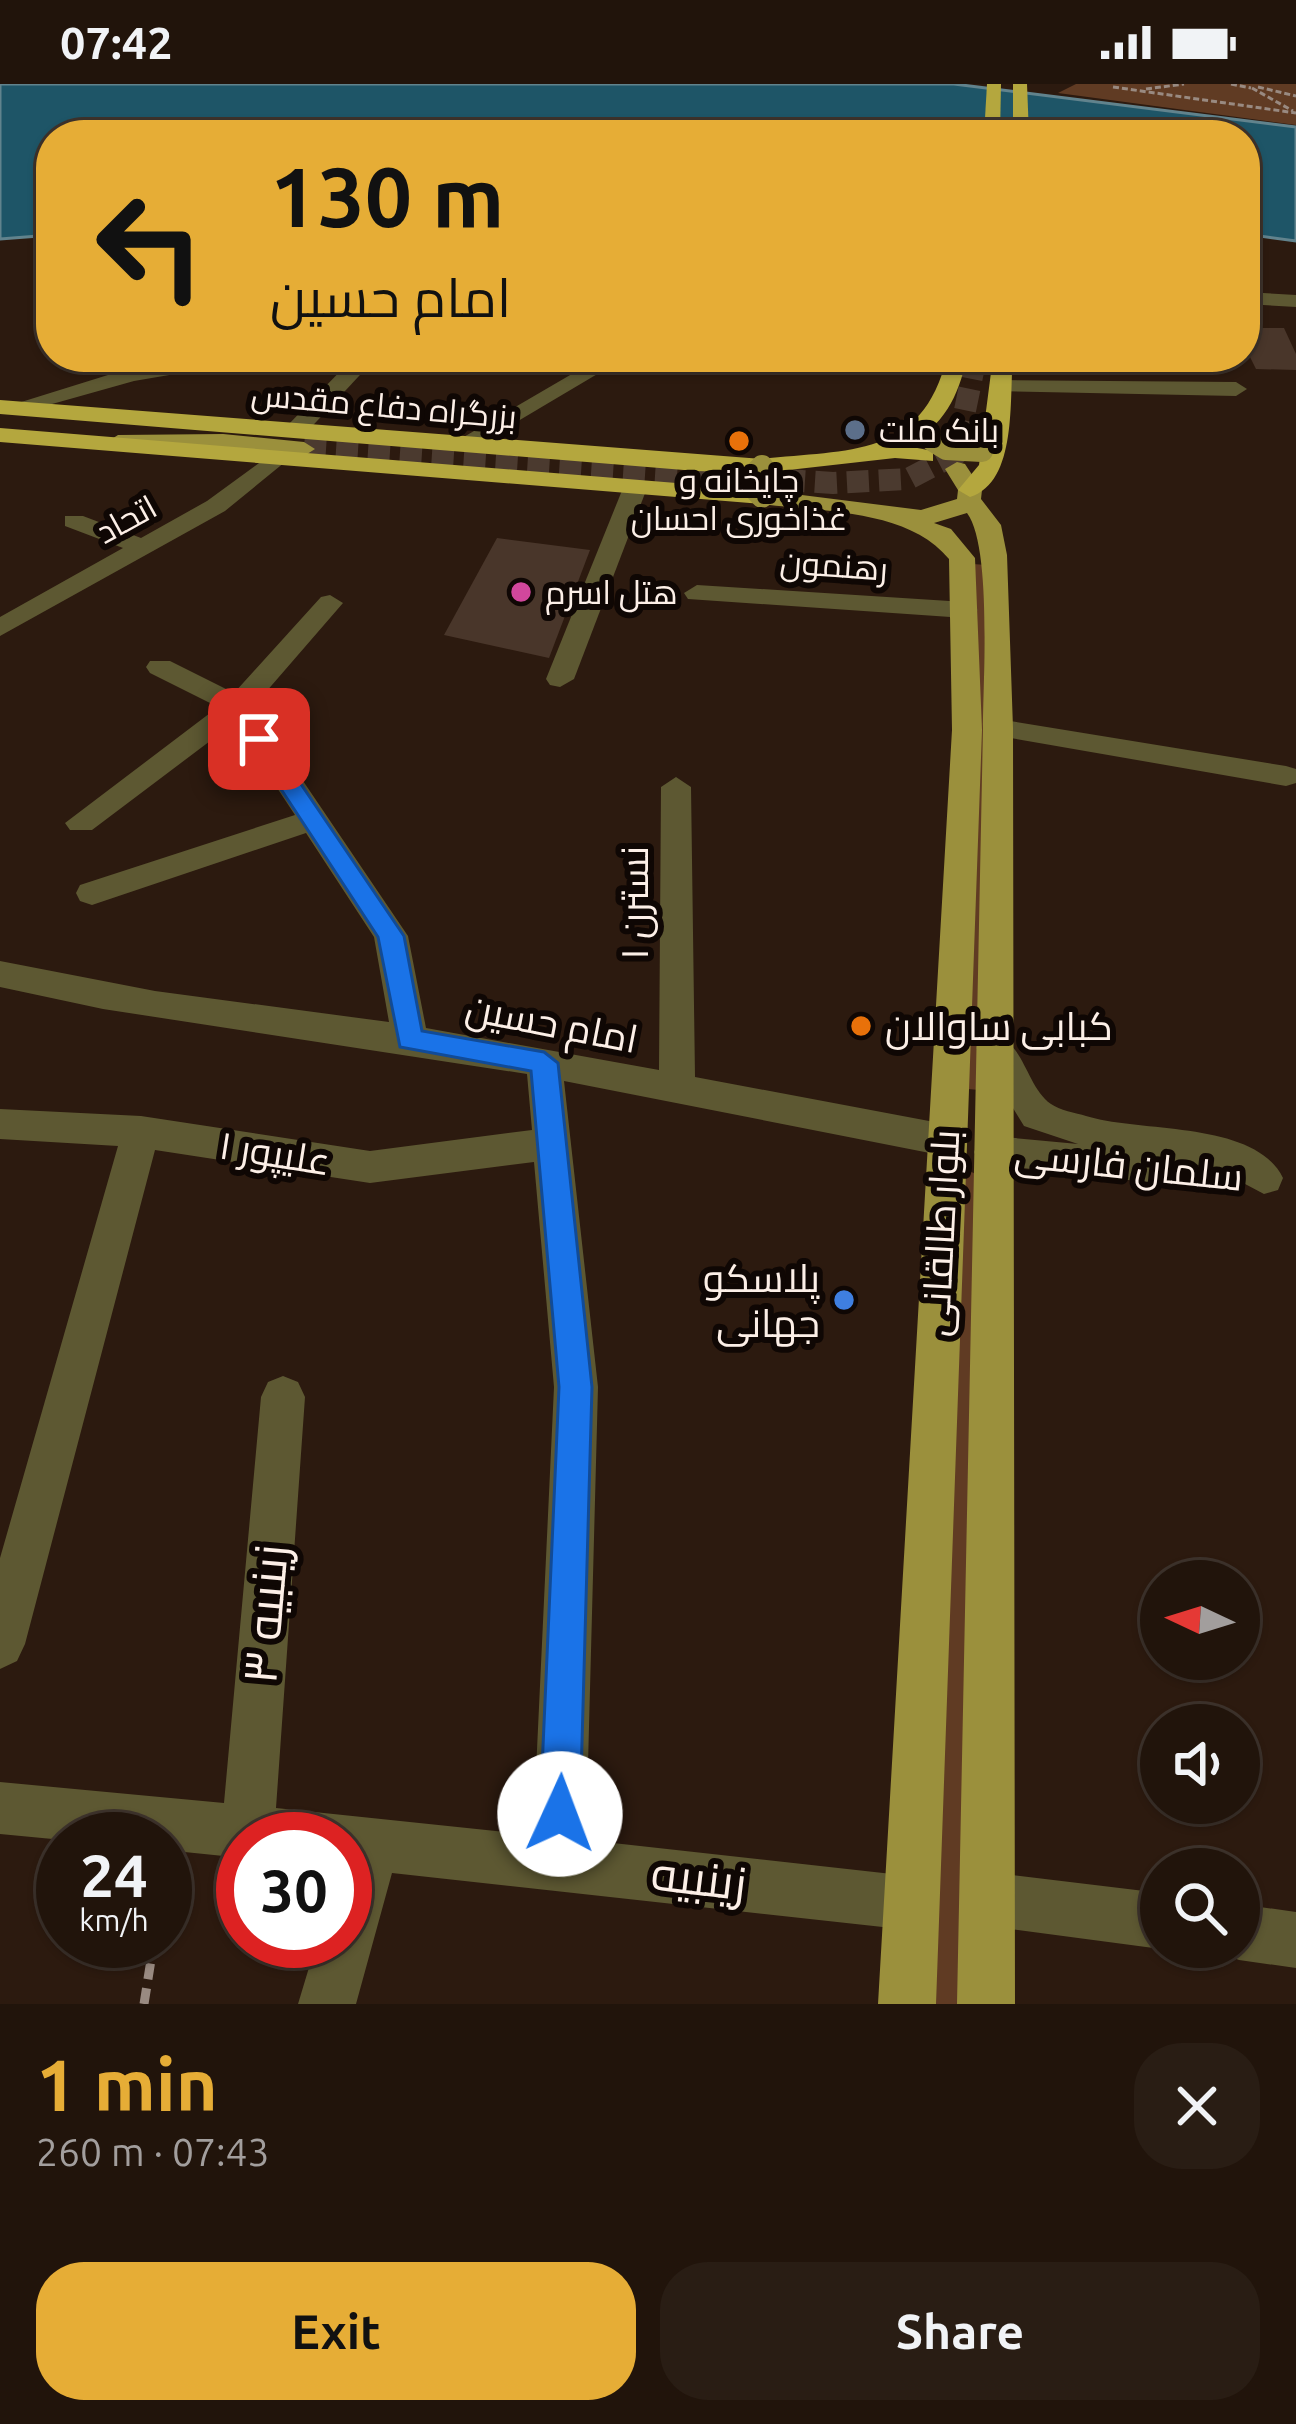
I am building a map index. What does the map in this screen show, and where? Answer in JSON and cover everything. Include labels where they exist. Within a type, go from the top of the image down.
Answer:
[{"type":"highway","points":[[993,120],[994,84]]},
{"type":"highway","points":[[1020,84],[1021,120]]},
{"type":"highway","points":[[929,441],[953,372]]},
{"type":"highway","points":[[965,486],[991,466],[989,444],[1002,372]]},
{"type":"highway","name":"بزرگراه دفاع مقدس","points":[[7,408],[300,440],[461,445],[721,479],[762,497]]},
{"type":"highway","name":"بزرگراه دفاع مقدس","points":[[0,435],[635,488],[721,479],[763,466],[929,441]]},
{"type":"main road","points":[[90,442],[300,440]]},
{"type":"main road","points":[[929,441],[946,449],[989,444]]},
{"type":"main road","points":[[763,466],[747,481],[762,497],[938,516],[961,509],[965,486],[929,441]]},
{"type":"main road","name":"بلوار طالقانی","points":[[965,486],[989,525],[994,555],[998,728],[986,2004]]},
{"type":"main road","name":"بلوار طالقانی","points":[[882,513],[942,534],[962,558],[968,730],[907,2004]]},
{"type":"main road","points":[[946,1128],[993,1152]]},
{"type":"street","points":[[1260,299],[1296,301]]},
{"type":"street","points":[[7,408],[150,372]]},
{"type":"street","points":[[300,440],[354,372]]},
{"type":"street","points":[[461,445],[590,372]]},
{"type":"street","points":[[1001,386],[1236,389]]},
{"type":"street","name":"اتحاد","points":[[0,628],[216,506],[277,457]]},
{"type":"street","points":[[560,680],[635,488]]},
{"type":"street","points":[[74,520],[143,547]]},
{"type":"street","name":"رهنمون","points":[[697,593],[965,610]]},
{"type":"street","points":[[81,824],[238,706],[330,603]]},
{"type":"street","points":[[160,667],[238,706],[391,936],[410,1039]]},
{"type":"street","points":[[998,728],[1286,776]]},
{"type":"street","name":"نسترن ۱","points":[[676,787],[677,1090]]},
{"type":"street","points":[[92,893],[311,820]]},
{"type":"street","name":"امام حسین","points":[[0,974],[73,993],[410,1039],[677,1090],[946,1128]]},
{"type":"street","name":"سلمان فارسی","points":[[994,1048],[1037,1115],[1094,1134],[1220,1152],[1280,1180]]},
{"type":"street","points":[[544,1063],[576,1387],[559,1861]]},
{"type":"street","name":"علیپور ۱","points":[[0,1124],[141,1132],[370,1167],[549,1144]]},
{"type":"street","points":[[0,1644],[141,1132]]},
{"type":"street","name":"سلمان فارسی","points":[[993,1152],[1280,1180]]},
{"type":"street","name":"زینبیه ۳","points":[[250,1812],[283,1397]]},
{"type":"street","name":"زینبیه","points":[[0,1808],[216,1828]]},
{"type":"street","name":"زینبیه","points":[[372,1843],[910,1903]]},
{"type":"street","points":[[987,1899],[1140,1918]]},
{"type":"street","points":[[1260,1934],[1296,1940]]},
{"type":"street","points":[[327,2004],[337,1968]]},
{"type":"path","points":[[1184,84],[1113,87],[1296,113]]},
{"type":"path","points":[[1232,84],[1296,88]]},
{"type":"path","points":[[1257,86],[1296,113]]},
{"type":"path","points":[[1285,90],[1296,96]]},
{"type":"path","points":[[144,2004],[150,1968]]},
{"type":"shaded area","points":[[1076,84],[1296,84],[1296,125],[1260,120],[1058,93]]},
{"type":"shaded area","points":[[973,564],[986,565],[979,1090],[968,1089]]},
{"type":"shaded area","points":[[963,1168],[980,1176],[973,2004],[919,2004]]},
{"type":"water","points":[[0,84],[954,84],[1240,120],[36,120],[36,236],[0,239]]},
{"type":"water","points":[[1260,122],[1296,127],[1296,241],[1260,236]]},
{"type":"building","points":[[1260,328],[1284,328],[1296,354],[1296,370],[1260,369]]},
{"type":"building","name":"هتل اسرم","points":[[497,538],[590,550],[549,658],[444,635]]},
{"type":"tunnel","points":[[304,449],[833,483],[908,479],[956,454],[973,372]]},
{"type":"place","name":"بانک ملت","points":[[855,430]]},
{"type":"place","name":"چایخانه و غذاخوری احسان","points":[[739,441]]},
{"type":"place","name":"هتل اسرم","points":[[521,592]]},
{"type":"place","name":"کبابی ساوالان","points":[[861,1026]]},
{"type":"place","name":"پلاسکو جهانی","points":[[844,1300]]},
{"type":"route","points":[[259,739],[391,936],[410,1039],[544,1063],[576,1387],[560,1814]]}]
